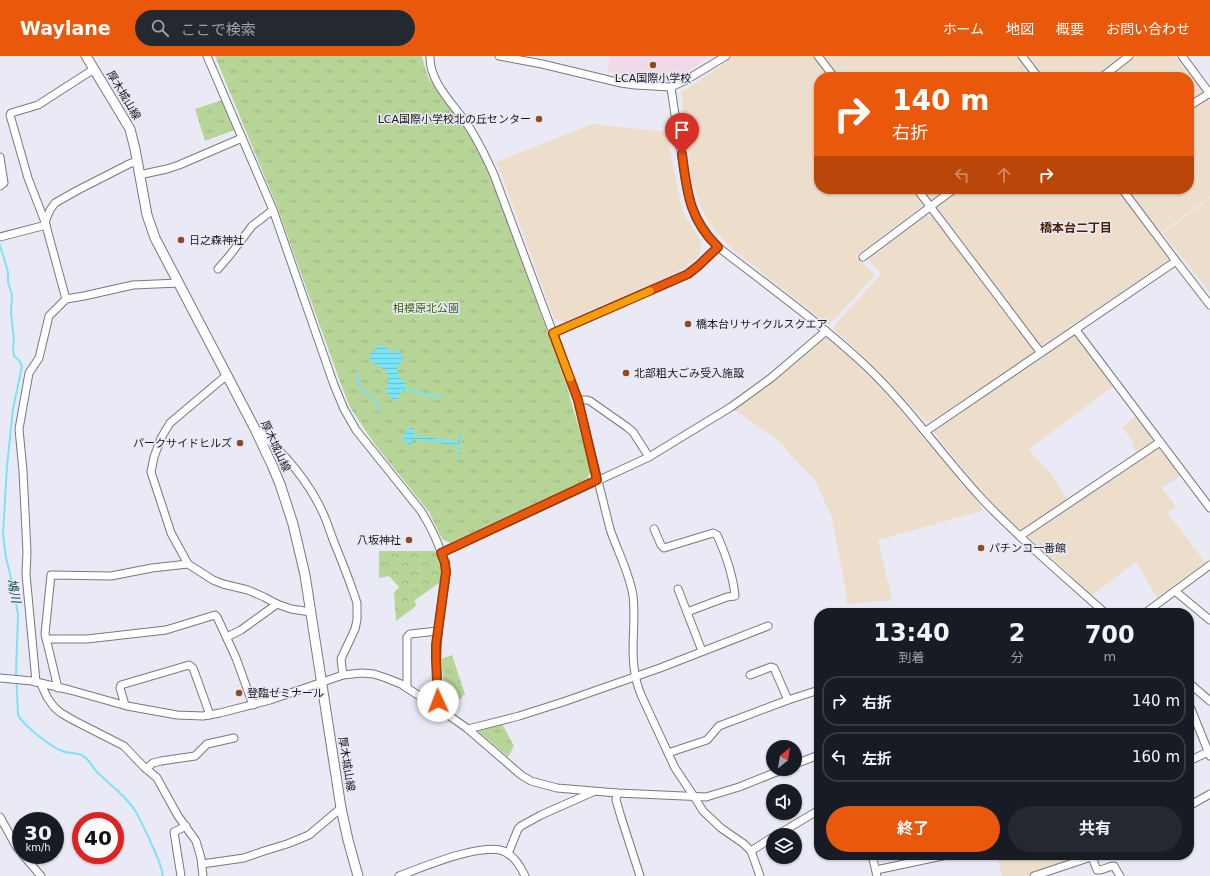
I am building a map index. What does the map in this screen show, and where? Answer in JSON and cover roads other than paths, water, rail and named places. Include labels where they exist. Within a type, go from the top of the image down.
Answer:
[{"type":"main road","name":"厚木城山線","points":[[86,56],[130,129],[138,161],[139,176],[147,215],[155,238],[255,429],[277,478],[293,524],[305,575],[341,808],[358,876]]},
{"type":"street","points":[[207,56],[273,210],[344,409],[363,438],[424,516],[445,563],[446,572],[438,631],[436,660],[438,700],[435,706]]},
{"type":"street","points":[[430,56],[431,69],[438,84],[472,131],[492,170],[578,400],[610,529],[633,593],[635,677],[642,697],[675,768],[703,810],[712,820],[751,851],[760,876]]},
{"type":"street","points":[[499,56],[542,64],[620,83],[671,87],[686,80],[716,58],[726,56]]},
{"type":"street","points":[[818,56],[830,72]]},
{"type":"street","points":[[1022,56],[1034,72]]},
{"type":"street","points":[[1108,72],[1129,56]]},
{"type":"street","points":[[1182,56],[1194,72]]},
{"type":"street","points":[[66,299],[45,223],[28,178],[10,115],[11,113],[38,105],[94,69]]},
{"type":"street","points":[[1194,72],[1210,94],[1194,103]]},
{"type":"street","points":[[671,87],[688,196],[696,217],[705,233],[718,247],[826,331],[871,371],[926,431],[983,500],[1020,536],[1099,608]]},
{"type":"street","points":[[139,176],[179,165],[242,138]]},
{"type":"street","points":[[0,157],[4,181],[3,185],[0,186]]},
{"type":"street","points":[[1,235],[45,223],[55,203],[129,164],[138,161]]},
{"type":"street","points":[[921,194],[1041,353]]},
{"type":"street","points":[[863,257],[947,194]]},
{"type":"street","points":[[1126,194],[1210,306]]},
{"type":"street","points":[[218,269],[252,226],[273,210]]},
{"type":"street","points":[[553,333],[682,277],[698,266],[718,247]]},
{"type":"street","points":[[926,431],[1176,261]]},
{"type":"street","points":[[179,283],[133,286],[66,299],[49,316],[39,358],[29,373],[19,429],[23,471],[27,552],[26,574],[36,682],[61,713],[124,746],[159,780],[178,816],[196,841],[202,864],[203,876]]},
{"type":"street","points":[[1076,330],[1210,508]]},
{"type":"street","points":[[441,553],[597,480],[605,478],[650,457],[731,407],[770,378],[826,331]]},
{"type":"street","points":[[227,374],[168,426],[161,438],[151,472],[171,533],[188,564],[213,580],[248,590],[291,609],[311,612]]},
{"type":"street","points":[[578,400],[582,399],[590,401],[627,426],[633,432],[650,457]]},
{"type":"street","points":[[255,429],[284,455],[311,490],[323,512],[354,594],[358,608],[357,620],[341,658],[343,675]]},
{"type":"street","points":[[1020,536],[1160,442]]},
{"type":"street","points":[[654,529],[660,545],[664,548],[713,533],[717,535],[726,556],[734,583],[735,596],[727,597],[687,612]]},
{"type":"street","points":[[58,688],[45,634],[51,575],[112,576],[152,568],[188,564]]},
{"type":"street","points":[[1152,608],[1210,565]]},
{"type":"street","points":[[678,589],[702,651]]},
{"type":"street","points":[[1175,591],[1210,620]]},
{"type":"street","points":[[227,637],[241,630],[277,604]]},
{"type":"street","points":[[46,639],[87,639],[166,630],[213,615],[217,616],[236,658],[253,705]]},
{"type":"street","points":[[468,729],[519,716],[635,677],[768,626]]},
{"type":"street","points":[[407,688],[407,637],[410,634],[438,631]]},
{"type":"street","points":[[125,706],[120,688],[121,685],[188,665],[193,668],[210,715]]},
{"type":"street","points":[[750,675],[771,667],[774,668],[788,700]]},
{"type":"street","points":[[0,678],[36,682],[125,706],[195,716],[210,715],[253,705],[287,695],[343,675],[362,673],[377,675],[407,688],[468,729],[521,775],[531,781],[557,788],[706,798],[766,776]]},
{"type":"street","points":[[1194,687],[1210,701]]},
{"type":"street","points":[[668,754],[707,740],[719,726],[814,692]]},
{"type":"street","points":[[1194,716],[1209,754],[1194,759]]},
{"type":"street","points":[[146,769],[153,763],[195,756],[207,744],[234,738]]},
{"type":"street","points":[[802,761],[814,757]]},
{"type":"street","points":[[508,854],[518,829],[521,826],[541,815],[595,791]]},
{"type":"street","points":[[617,793],[616,800],[640,876]]},
{"type":"street","points":[[1194,803],[1210,794]]},
{"type":"street","points":[[202,864],[244,858],[287,844],[308,835],[341,808]]},
{"type":"street","points":[[789,828],[814,813]]},
{"type":"street","points":[[0,817],[12,839]]},
{"type":"street","points":[[181,876],[174,832],[186,826]]},
{"type":"street","points":[[751,851],[766,841]]},
{"type":"street","points":[[399,876],[474,851],[494,850],[500,850],[508,854],[519,865],[525,876]]},
{"type":"street","points":[[873,860],[876,873],[927,860]]},
{"type":"street","points":[[1034,876],[1082,860]]},
{"type":"street","points":[[1095,860],[1097,870],[1100,871],[1110,866],[1114,866],[1120,876]]},
{"type":"street","points":[[31,864],[41,876]]},
{"type":"water","points":[[380,345],[383,346],[383,348],[388,347],[391,354],[393,354],[393,349],[400,352],[403,359],[398,366],[397,372],[399,377],[406,382],[406,385],[395,401],[387,393],[387,373],[370,360],[371,351],[375,352],[376,346],[380,347]]},
{"type":"water","points":[[414,427],[413,435],[459,442],[462,430],[459,458],[457,458],[459,446],[412,439],[411,446],[409,445],[404,440],[404,434],[410,428]]},
{"type":"waterway","name":"鳩川","points":[[0,245],[8,272],[8,282],[12,295],[11,312],[14,356],[18,359],[22,366],[13,409],[7,466],[3,534],[6,558],[18,614],[16,673],[18,715],[31,730],[57,749],[85,757],[97,772],[126,799],[140,819],[159,860],[163,876]]},
{"type":"waterway","points":[[358,374],[358,381],[362,390],[374,400],[378,411]]},
{"type":"waterway","points":[[405,388],[414,392],[441,397]]},
{"type":"place","name":"LCA国際小学校","points":[[653,65]]},
{"type":"place","name":"LCA国際小学校北の丘センター","points":[[539,119]]},
{"type":"place","name":"日之森神社","points":[[181,240]]},
{"type":"place","name":"橋本台リサイクルスクエア","points":[[688,324]]},
{"type":"place","name":"北部粗大ごみ受入施設","points":[[626,373]]},
{"type":"place","name":"パークサイドヒルズ","points":[[240,443]]},
{"type":"place","name":"八坂神社","points":[[409,540]]},
{"type":"place","name":"パチンコ一番館","points":[[981,548]]},
{"type":"place","name":"登臨ゼミナール","points":[[239,693]]},
{"type":"district","name":"橋本台二丁目","points":[[1076,228]]},
{"type":"park label","name":"相模原北公園","points":[[426,308]]}]
